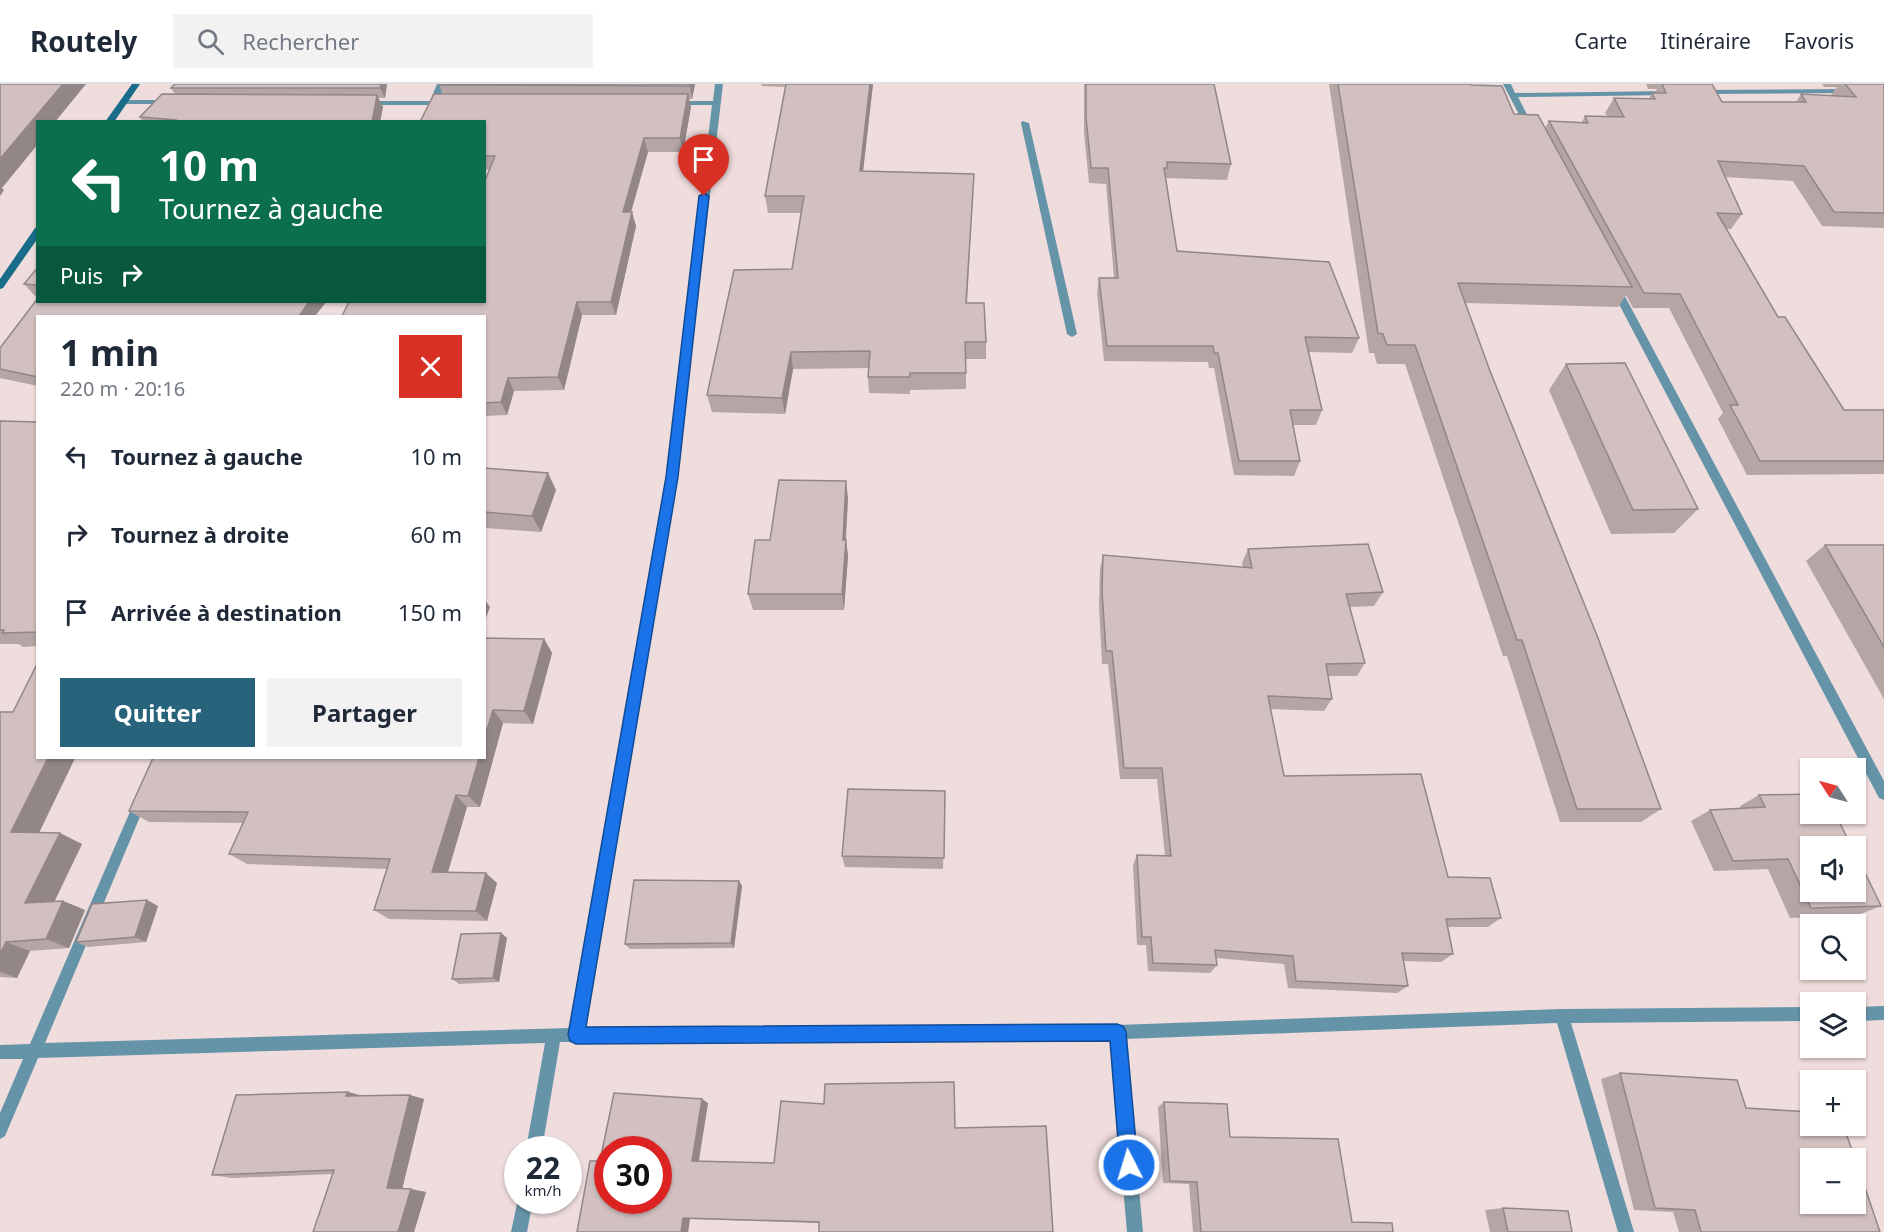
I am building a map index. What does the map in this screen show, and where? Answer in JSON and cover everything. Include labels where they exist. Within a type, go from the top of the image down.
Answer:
[{"type":"street","points":[[110,120],[136,84]]},
{"type":"street","points":[[427,120],[441,84]]},
{"type":"street","points":[[576,1035],[672,477],[719,84]]},
{"type":"street","points":[[1507,84],[1535,137]]},
{"type":"street","points":[[1692,93],[1860,90]]},
{"type":"street","points":[[1513,95],[1680,93]]},
{"type":"street","points":[[123,102],[183,102]]},
{"type":"street","points":[[350,103],[457,103]]},
{"type":"street","points":[[667,103],[715,103]]},
{"type":"street","points":[[1025,123],[1072,334]]},
{"type":"street","points":[[0,286],[36,233]]},
{"type":"street","points":[[1608,275],[1884,794]]},
{"type":"street","points":[[0,1131],[145,790]]},
{"type":"street","points":[[1866,1014],[1884,1013]]},
{"type":"street","points":[[0,1052],[554,1035],[1117,1032],[1562,1016],[1800,1014]]},
{"type":"street","points":[[1562,1016],[1626,1232]]},
{"type":"street","points":[[1117,1032],[1136,1232]]},
{"type":"street","points":[[536,1136],[554,1035]]},
{"type":"street","points":[[519,1232],[522,1214]]},
{"type":"building","points":[[0,84],[63,84],[0,159]]},
{"type":"building","points":[[175,84],[381,84],[380,88],[171,88]]},
{"type":"building","points":[[690,84],[690,86],[439,85]]},
{"type":"building","points":[[786,84],[870,84],[860,171],[974,174],[966,303],[984,303],[986,342],[965,342],[966,373],[910,373],[910,377],[868,377],[870,351],[791,352],[782,398],[707,395],[734,270],[792,269],[804,196],[765,196]]},
{"type":"building","points":[[1086,84],[1214,84],[1231,164],[1167,162],[1167,168],[1164,168],[1177,251],[1329,262],[1359,338],[1305,337],[1322,410],[1290,410],[1300,461],[1239,461],[1218,353],[1214,353],[1213,346],[1107,346],[1099,278],[1118,278],[1108,168],[1091,168],[1086,117]]},
{"type":"building","points":[[1338,84],[1502,86],[1514,114],[1538,115],[1632,287],[1458,283],[1490,371],[1598,638],[1661,809],[1577,809],[1522,640],[1517,640],[1415,345],[1387,345],[1383,334],[1378,333]]},
{"type":"building","points":[[1662,84],[1712,84],[1722,102],[1806,102],[1801,94],[1856,97],[1845,84],[1884,84],[1884,213],[1834,212],[1804,166],[1718,161],[1742,214],[1717,213],[1778,317],[1785,317],[1844,410],[1884,410],[1884,461],[1760,461],[1730,405],[1738,405],[1680,294],[1644,293],[1549,121],[1588,123],[1585,116],[1624,117],[1614,98],[1655,99],[1652,93],[1666,93]]},
{"type":"building","points":[[162,94],[377,95],[372,120],[176,120],[140,117]]},
{"type":"building","points":[[434,94],[688,94],[680,138],[644,138],[623,212],[632,212],[611,302],[577,302],[558,377],[508,378],[501,402],[486,403],[486,315],[342,315],[348,303],[486,303],[486,178],[495,156],[486,156],[486,120],[421,120]]},
{"type":"building","points":[[36,269],[36,285],[24,284]]},
{"type":"building","points":[[36,301],[36,303],[308,303],[300,315],[36,315],[36,377],[0,369],[0,348]]},
{"type":"building","points":[[1625,363],[1698,509],[1633,510],[1566,364]]},
{"type":"building","points":[[0,421],[36,422],[36,632],[2,633],[4,630],[0,630]]},
{"type":"building","points":[[486,468],[548,473],[532,516],[486,512]]},
{"type":"building","points":[[779,480],[846,481],[843,540],[846,540],[842,594],[748,594],[755,540],[770,540]]},
{"type":"building","points":[[1368,544],[1383,592],[1346,594],[1365,663],[1326,664],[1332,699],[1268,696],[1284,776],[1421,774],[1448,877],[1490,878],[1501,918],[1446,919],[1453,954],[1402,953],[1408,986],[1296,981],[1293,956],[1215,950],[1217,965],[1153,963],[1151,937],[1142,937],[1137,855],[1171,856],[1162,768],[1124,768],[1112,651],[1106,651],[1102,591],[1103,555],[1252,568],[1248,549]]},
{"type":"building","points":[[1825,545],[1884,545],[1884,647]]},
{"type":"building","points":[[486,638],[544,639],[524,711],[493,710],[486,733]]},
{"type":"building","points":[[36,666],[36,759],[48,759],[11,832],[60,833],[25,903],[63,901],[46,939],[6,942],[0,954],[0,712],[13,712]]},
{"type":"building","points":[[153,759],[479,759],[468,796],[456,795],[432,872],[486,873],[476,911],[374,910],[390,859],[229,854],[248,812],[129,811]]},
{"type":"building","points":[[848,789],[945,791],[944,858],[842,856]]},
{"type":"building","points":[[1800,794],[1800,824],[1840,824],[1846,836],[1800,836],[1800,885],[1788,859],[1733,861],[1710,810],[1765,807],[1759,795]]},
{"type":"building","points":[[1866,875],[1881,906],[1811,908],[1808,902],[1866,902]]},
{"type":"building","points":[[634,880],[739,881],[731,943],[625,944]]},
{"type":"building","points":[[147,900],[135,937],[76,942],[92,904]]},
{"type":"building","points":[[501,933],[493,978],[452,979],[461,934]]},
{"type":"building","points":[[1620,1073],[1737,1080],[1746,1108],[1800,1111],[1800,1136],[1847,1136],[1851,1148],[1800,1148],[1800,1214],[1866,1214],[1866,1191],[1880,1232],[1701,1232],[1695,1210],[1655,1208]]},
{"type":"building","points":[[954,1082],[955,1128],[1046,1126],[1053,1232],[819,1232],[819,1222],[683,1218],[681,1232],[577,1232],[590,1161],[594,1161],[594,1214],[672,1214],[672,1136],[605,1136],[614,1093],[702,1099],[692,1161],[774,1163],[781,1101],[824,1104],[825,1084]]},
{"type":"building","points":[[348,1092],[346,1096],[410,1095],[387,1188],[411,1189],[398,1232],[313,1232],[334,1170],[212,1175],[236,1095]]},
{"type":"building","points":[[1164,1102],[1227,1104],[1230,1137],[1338,1139],[1352,1222],[1392,1223],[1393,1232],[1201,1232],[1197,1182],[1170,1181]]},
{"type":"building","points":[[1503,1208],[1568,1211],[1572,1232],[1508,1232]]},
{"type":"route","points":[[704,196],[672,477],[576,1035],[1117,1032],[1129,1165]]}]
